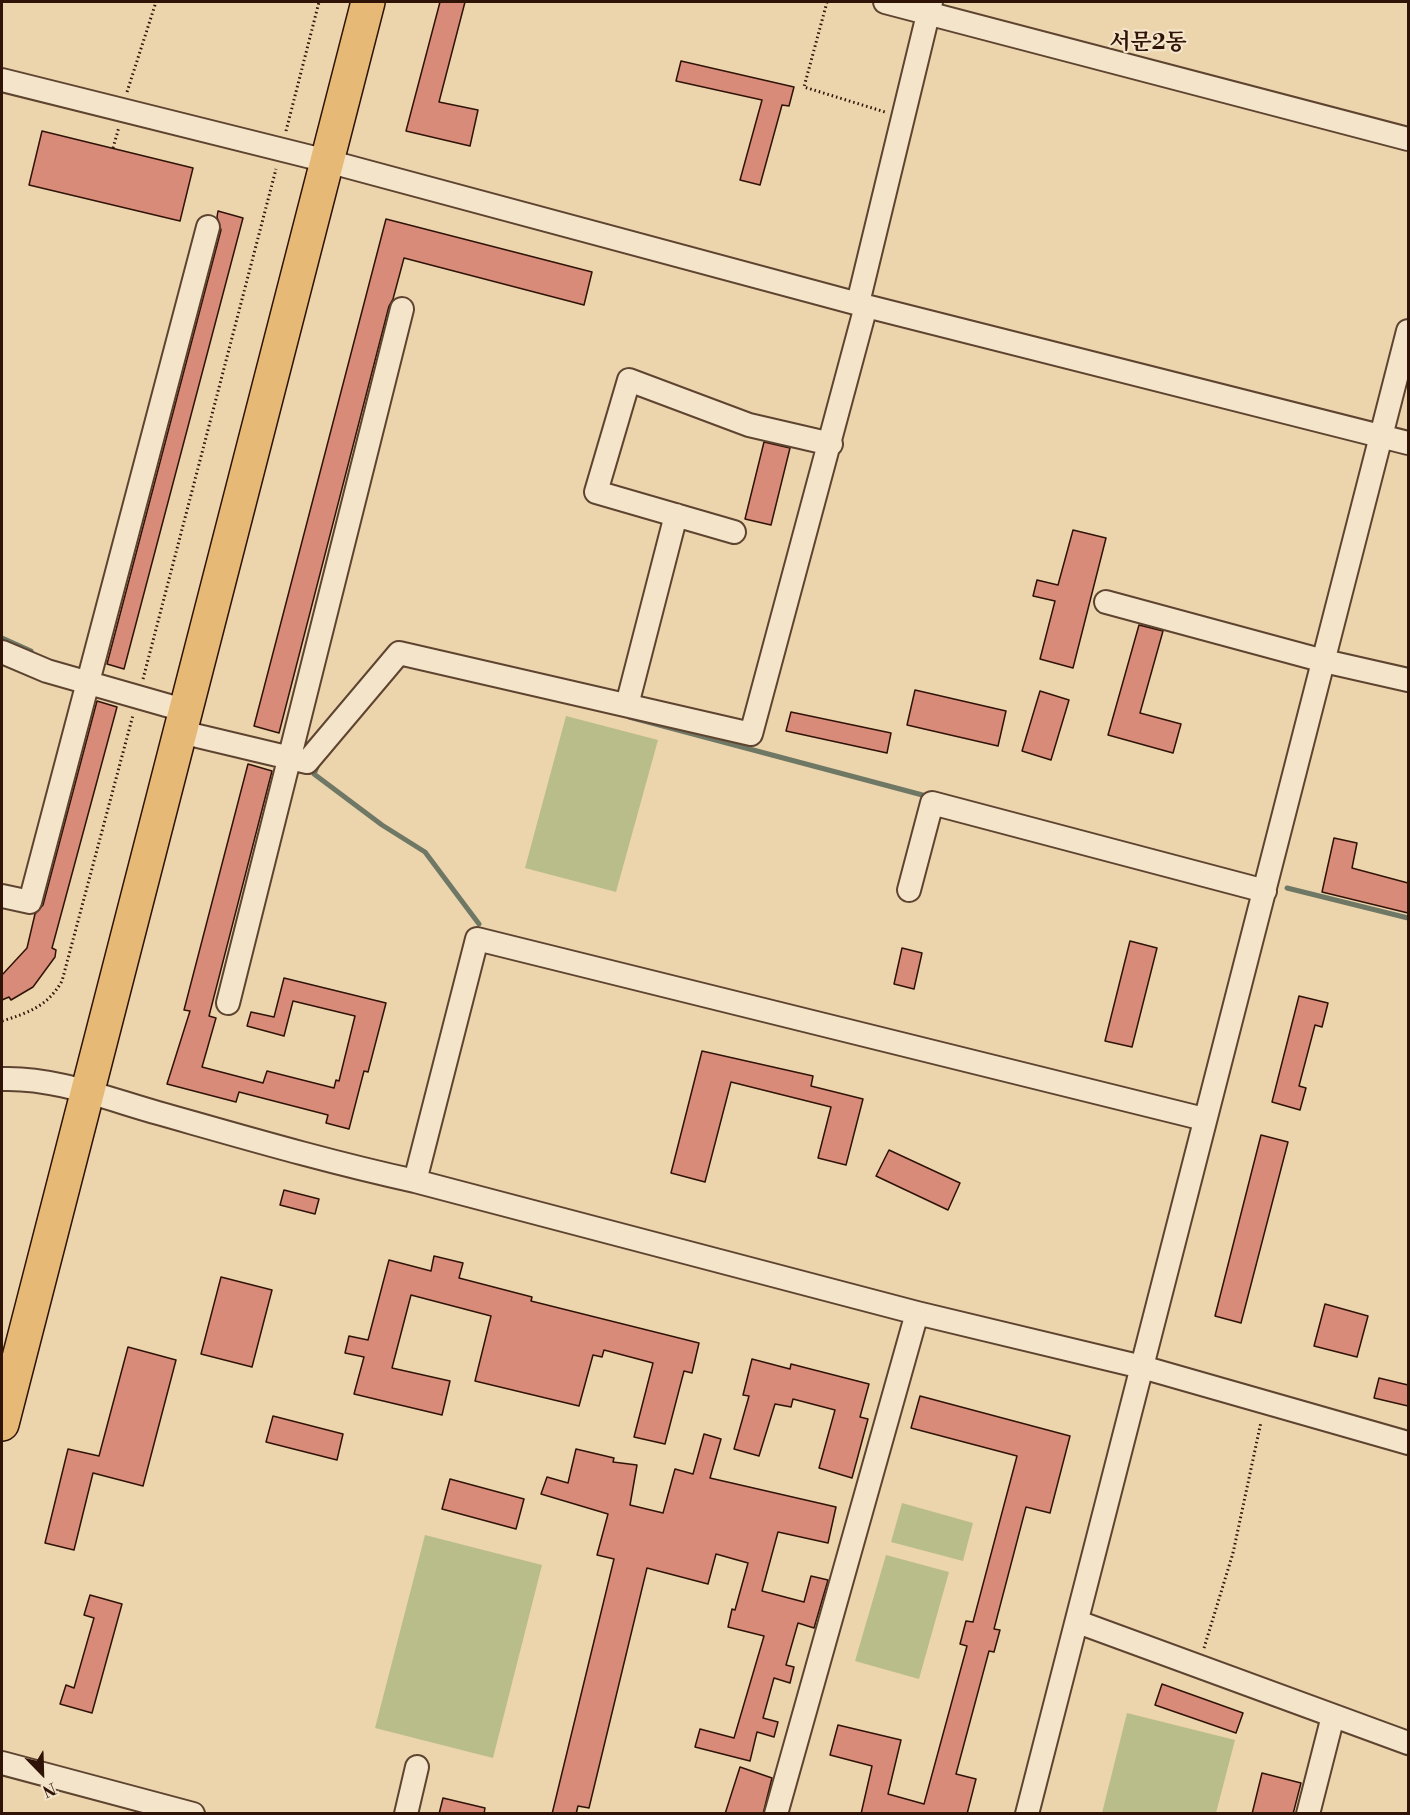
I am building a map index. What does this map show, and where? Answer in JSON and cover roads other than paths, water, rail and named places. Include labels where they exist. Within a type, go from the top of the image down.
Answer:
[{"type":"highway","points":[[2,1424],[368,2]]},
{"type":"street","points":[[885,2],[930,7],[1408,139]]},
{"type":"street","points":[[2,652],[47,671],[138,698],[184,721],[307,762],[399,653],[751,734],[831,444],[901,117],[930,7]]},
{"type":"street","points":[[2,80],[281,149],[862,304],[1408,443]]},
{"type":"street","points":[[2,896],[30,902],[208,227]]},
{"type":"street","points":[[228,1004],[402,309]]},
{"type":"street","points":[[1027,1814],[1408,331]]},
{"type":"street","points":[[734,532],[596,492],[629,380],[749,425],[831,444]]},
{"type":"street","points":[[627,705],[676,515]]},
{"type":"street","points":[[1106,602],[1324,661],[1408,680]]},
{"type":"street","points":[[909,890],[932,803],[1265,891]]},
{"type":"street","points":[[415,1181],[477,939],[1204,1119]]},
{"type":"street","points":[[2,1079],[33,1080],[87,1093],[343,1165],[415,1181],[916,1313],[1142,1367],[1408,1443]]},
{"type":"street","points":[[776,1814],[916,1313]]},
{"type":"street","points":[[1078,1622],[1408,1743]]},
{"type":"street","points":[[1308,1814],[1333,1716]]},
{"type":"street","points":[[2,1763],[193,1814]]},
{"type":"street","points":[[406,1814],[417,1767]]},
{"type":"waterway","points":[[2,638],[31,651]]},
{"type":"waterway","points":[[629,717],[930,797]]},
{"type":"waterway","points":[[319,762],[314,774],[382,825],[425,852],[479,924]]},
{"type":"waterway","points":[[1287,888],[1408,918]]},
{"type":"district","name":"서문2동","points":[[1148,44]]}]
